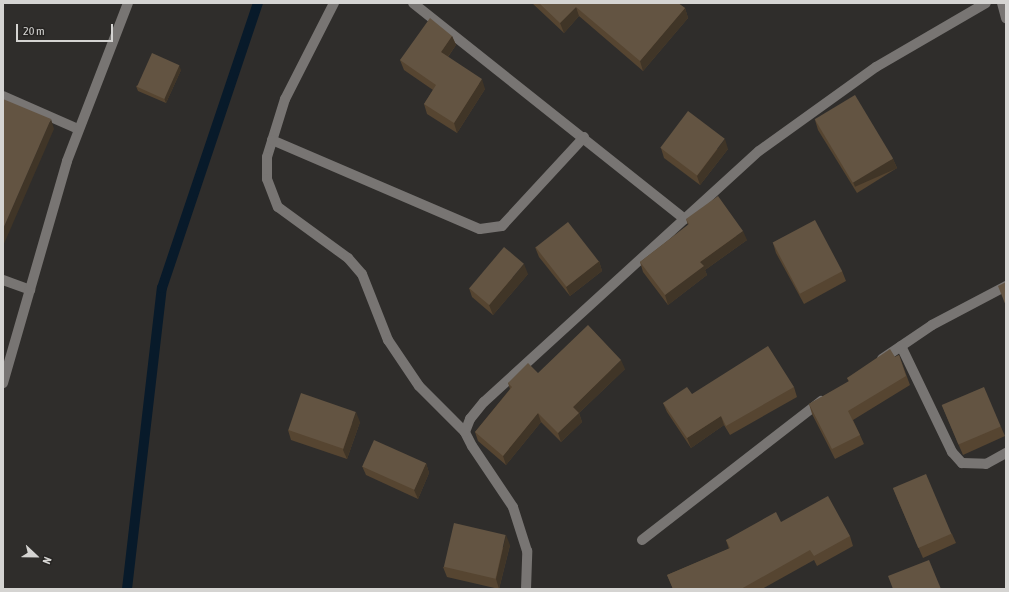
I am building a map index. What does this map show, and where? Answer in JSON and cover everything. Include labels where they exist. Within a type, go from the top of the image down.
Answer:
[{"type":"street","points":[[3,384],[78,129],[128,3]]},
{"type":"street","points":[[334,3],[284,99],[267,157],[267,179],[278,206],[348,258],[362,274],[388,340],[419,386],[466,432],[513,507],[527,551],[526,589]]},
{"type":"street","points":[[413,3],[584,137],[685,219]]},
{"type":"street","points":[[466,432],[470,419],[484,402],[759,151],[864,76],[986,3]]},
{"type":"street","points":[[1002,3],[1006,18]]},
{"type":"street","points":[[3,96],[78,129]]},
{"type":"street","points":[[272,140],[480,229],[502,226],[584,137]]},
{"type":"street","points":[[3,280],[30,290]]},
{"type":"street","points":[[875,364],[932,325],[1006,286]]},
{"type":"street","points":[[901,346],[952,452],[962,464],[986,464],[1006,453]]},
{"type":"street","points":[[642,540],[790,421],[829,395]]},
{"type":"building","points":[[539,3],[678,3],[685,8],[640,61],[576,7],[560,23]]},
{"type":"building","points":[[430,18],[452,36],[441,52],[482,79],[454,123],[424,104],[436,85],[400,60]]},
{"type":"building","points":[[152,53],[179,65],[164,99],[137,87]]},
{"type":"building","points":[[855,95],[893,158],[853,183],[815,119]]},
{"type":"building","points":[[3,99],[51,119],[3,229]]},
{"type":"building","points":[[688,111],[725,139],[697,175],[660,148]]},
{"type":"building","points":[[718,196],[743,231],[700,262],[704,266],[665,295],[640,262],[689,224],[686,219]]},
{"type":"building","points":[[815,220],[842,271],[800,294],[773,243]]},
{"type":"building","points":[[568,222],[599,261],[566,287],[536,247]]},
{"type":"building","points":[[504,247],[524,264],[489,305],[469,288]]},
{"type":"building","points":[[1006,282],[1006,306],[998,286]]},
{"type":"building","points":[[588,325],[621,360],[573,407],[579,413],[558,433],[538,413],[503,456],[475,432],[512,387],[508,383],[528,363],[538,373]]},
{"type":"building","points":[[768,346],[794,387],[726,426],[721,416],[687,438],[663,403],[687,387],[692,394]]},
{"type":"building","points":[[890,349],[895,357],[899,355],[906,376],[848,411],[860,435],[832,449],[809,404],[849,381],[847,378]]},
{"type":"building","points":[[984,387],[1001,427],[958,445],[942,405]]},
{"type":"building","points":[[301,393],[356,412],[343,449],[288,430]]},
{"type":"building","points":[[374,440],[426,463],[414,490],[362,466]]},
{"type":"building","points":[[926,474],[951,534],[918,548],[893,488]]},
{"type":"building","points":[[828,496],[850,536],[814,556],[810,550],[741,589],[673,589],[667,575],[730,548],[726,540],[776,512],[781,522]]},
{"type":"building","points":[[454,523],[506,535],[496,579],[444,567]]},
{"type":"building","points":[[929,560],[941,589],[893,589],[888,576]]},
{"type":"waterway","points":[[127,589],[162,288],[258,3]]}]
